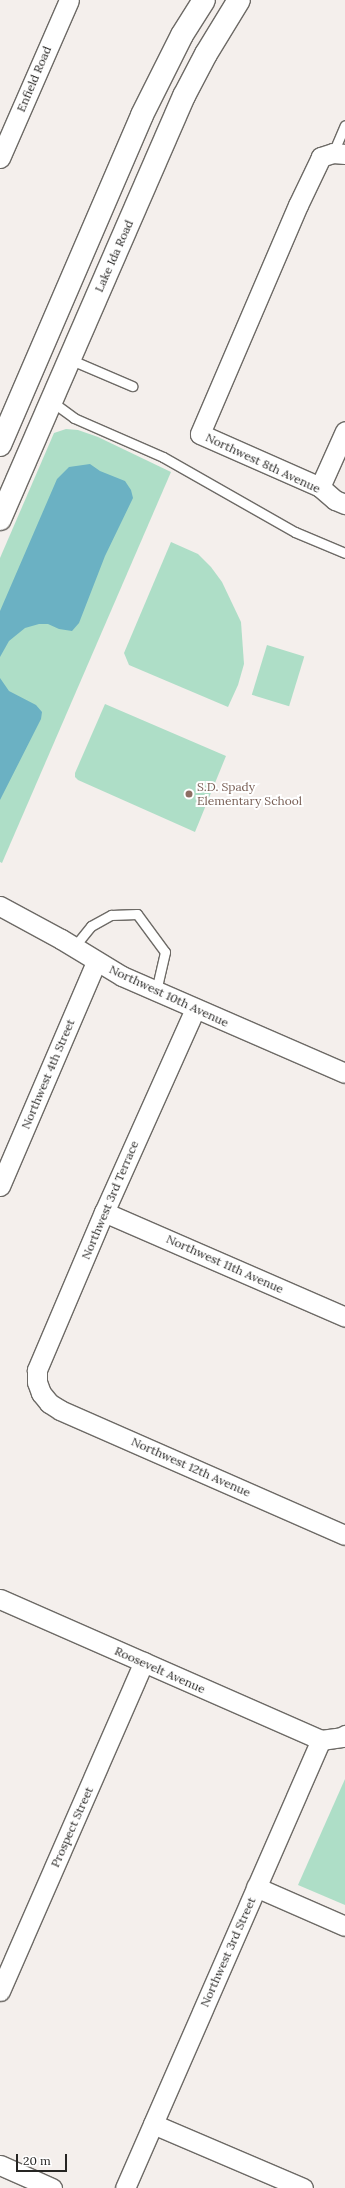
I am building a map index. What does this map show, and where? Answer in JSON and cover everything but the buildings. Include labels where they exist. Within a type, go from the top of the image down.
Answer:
[{"type":"street","name":"Enfield Road","points":[[0,158],[69,0]]},
{"type":"street","points":[[0,445],[40,350],[158,83],[182,35],[204,0]]},
{"type":"street","name":"Lake Ida Road","points":[[0,519],[184,96],[206,54],[239,0]]},
{"type":"street","points":[[158,83],[184,96]]},
{"type":"street","name":"Northwest 8th Avenue","points":[[339,154],[321,157],[298,206],[200,434],[320,487],[335,500],[345,504]]},
{"type":"street","points":[[40,350],[51,401]]},
{"type":"street","points":[[320,487],[345,431]]},
{"type":"street","name":"Northwest 10th Avenue","points":[[0,906],[74,947],[96,962],[122,976],[345,1073]]},
{"type":"street","name":"Northwest 4th Street","points":[[0,1186],[96,962]]},
{"type":"street","name":"Northwest 3rd Terrace","points":[[41,1393],[37,1382],[37,1370],[104,1212],[195,1009]]},
{"type":"street","name":"Northwest 11th Avenue","points":[[104,1212],[345,1317]]},
{"type":"street","name":"Northwest 12th Avenue","points":[[41,1393],[49,1403],[60,1410],[345,1535]]},
{"type":"street","name":"Roosevelt Avenue","points":[[0,1599],[321,1740]]},
{"type":"street","name":"Prospect Street","points":[[0,1991],[144,1662]]},
{"type":"street","points":[[321,1740],[342,1737],[345,1735]]},
{"type":"street","name":"Northwest 3rd Street","points":[[125,2188],[321,1740]]},
{"type":"street","points":[[256,1887],[345,1926]]},
{"type":"street","points":[[153,2124],[303,2188]]},
{"type":"street","points":[[0,2165],[52,2188]]},
{"type":"lane","points":[[339,154],[345,125]]},
{"type":"lane","points":[[70,358],[132,386]]},
{"type":"lane","points":[[51,401],[74,418],[163,457],[295,532],[345,554]]},
{"type":"lane","points":[[74,947],[91,926],[111,915],[137,914],[165,952],[156,991]]},
{"type":"green space","points":[[66,429],[78,430],[98,437],[171,472],[2,863],[0,862],[0,558],[54,433]]},
{"type":"green space","points":[[171,542],[198,554],[211,567],[222,582],[241,622],[244,664],[238,685],[228,707],[129,665],[124,653]]},
{"type":"green space","points":[[267,645],[304,656],[289,706],[252,695]]},
{"type":"green space","points":[[105,704],[226,756],[195,832],[78,780],[75,777],[75,773]]},
{"type":"green space","points":[[345,1779],[345,1905],[298,1885]]},
{"type":"water","points":[[90,464],[100,471],[125,481],[131,490],[133,498],[105,556],[79,623],[72,631],[59,629],[48,624],[39,624],[25,628],[9,641],[0,657],[0,611],[57,479],[69,467]]},
{"type":"water","points":[[0,678],[9,691],[36,705],[42,712],[41,719],[0,800]]},
{"type":"place","name":"S.D. Spady Elementary School","points":[[189,794]]}]
